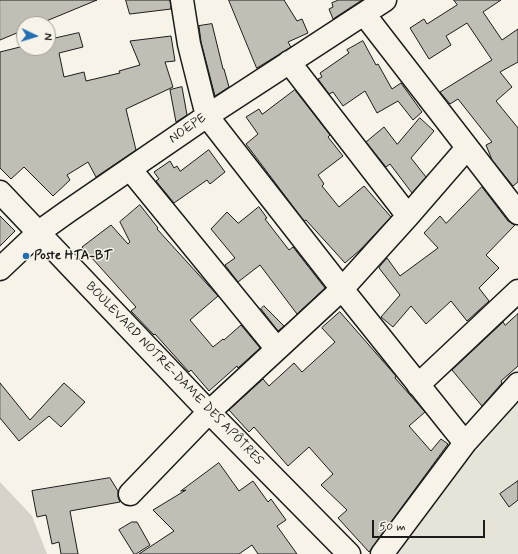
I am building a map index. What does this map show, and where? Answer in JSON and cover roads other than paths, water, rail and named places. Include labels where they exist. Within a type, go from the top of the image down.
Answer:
[{"type":"street","points":[[182,0],[189,44],[207,116],[465,443]]},
{"type":"street","name":"NOEPE","points":[[0,269],[39,232],[207,116],[385,0]]},
{"type":"street","points":[[364,14],[518,213]]},
{"type":"street","points":[[289,62],[408,216]]},
{"type":"street","points":[[130,494],[209,412],[342,289],[467,148]]},
{"type":"street","points":[[130,169],[277,349]]},
{"type":"street","name":"BOULEVARD NOTRE-DAME DES APÔTRES","points":[[0,192],[209,412],[350,554]]},
{"type":"street","points":[[418,385],[518,291]]},
{"type":"street","points":[[382,554],[465,443],[518,384]]},
{"type":"place","name":"Poste HTA-BT","points":[[26,256]]}]
